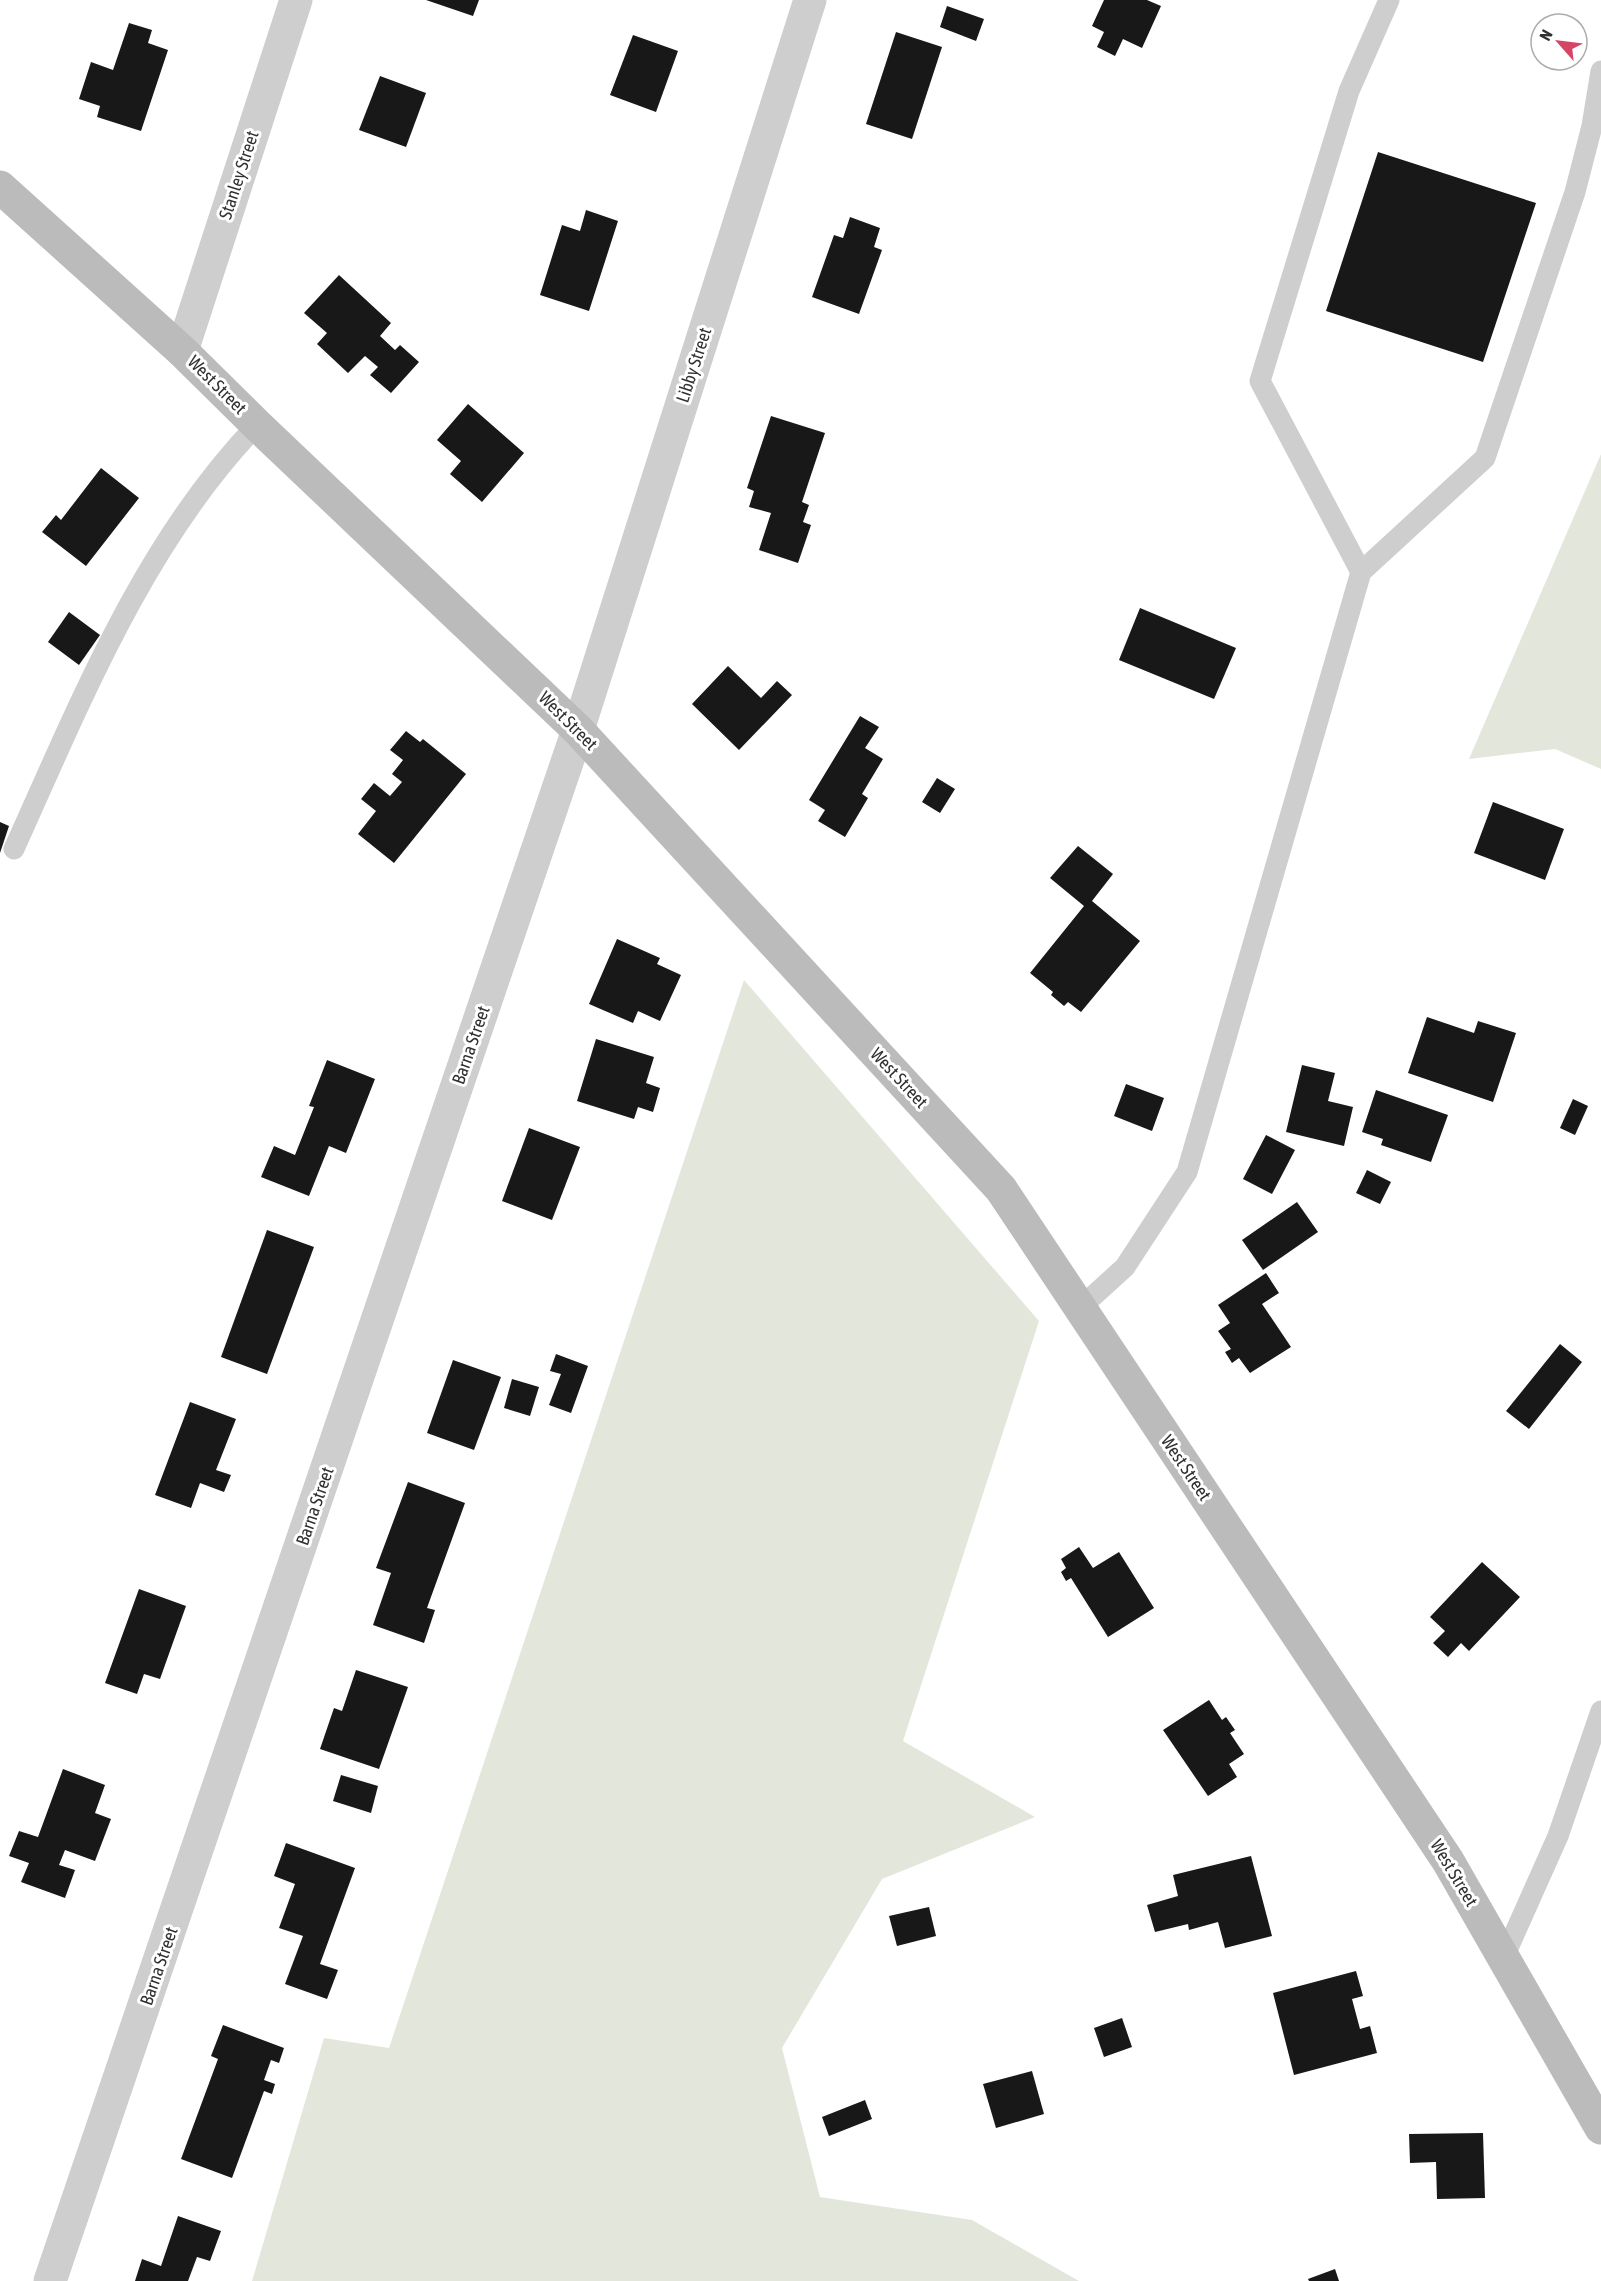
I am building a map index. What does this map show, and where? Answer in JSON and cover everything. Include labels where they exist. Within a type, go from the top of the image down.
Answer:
[{"type":"main road","name":"West Street","points":[[0,187],[182,351],[578,730],[1001,1188],[1448,1861],[1601,2128]]},
{"type":"street","name":"Stanley Street","points":[[182,351],[296,0]]},
{"type":"street","name":"Libby Street","points":[[578,730],[810,0]]},
{"type":"street","name":"Barna Street","points":[[50,2281],[578,730]]},
{"type":"lane","points":[[1361,572],[1260,381],[1349,91],[1389,0]]},
{"type":"lane","points":[[1080,1308],[1125,1267],[1187,1172],[1361,572],[1485,458],[1575,192],[1592,126],[1601,71]]},
{"type":"lane","points":[[14,849],[80,703],[157,556],[191,504],[231,452],[257,425]]},
{"type":"lane","points":[[1504,1957],[1558,1836],[1601,1711]]},
{"type":"shaded area","points":[[1601,454],[1601,769],[1555,749],[1469,759]]},
{"type":"shaded area","points":[[744,980],[1039,1321],[903,1741],[1035,1817],[882,1879],[782,2048],[820,2197],[972,2220],[1079,2281],[252,2281],[324,2038],[389,2048]]},
{"type":"building","points":[[426,0],[479,0],[473,16]]},
{"type":"building","points":[[1104,0],[1147,0],[1161,6],[1142,48],[1123,39],[1115,56],[1097,47],[1104,32],[1092,26]]},
{"type":"building","points":[[947,6],[984,19],[976,41],[940,27]]},
{"type":"building","points":[[129,23],[152,30],[148,43],[168,50],[141,131],[97,117],[100,106],[79,99],[91,62],[113,70]]},
{"type":"building","points":[[896,32],[942,47],[912,139],[866,124]]},
{"type":"building","points":[[633,35],[678,51],[656,112],[610,95]]},
{"type":"building","points":[[380,76],[426,93],[406,147],[359,130]]},
{"type":"building","points":[[1378,152],[1536,203],[1483,362],[1326,311]]},
{"type":"building","points":[[586,210],[618,221],[589,311],[540,295],[562,225],[580,231]]},
{"type":"building","points":[[850,217],[880,228],[874,247],[882,250],[859,314],[812,297],[834,235],[843,238]]},
{"type":"building","points":[[339,275],[391,323],[380,336],[395,350],[400,345],[419,362],[391,393],[370,375],[378,367],[365,356],[348,373],[317,344],[327,333],[304,313]]},
{"type":"building","points":[[468,404],[524,453],[482,502],[450,474],[461,461],[437,440]]},
{"type":"building","points":[[771,416],[825,433],[802,502],[809,505],[803,522],[811,525],[798,563],[759,550],[771,513],[749,507],[754,491],[747,488]]},
{"type":"building","points":[[101,468],[139,498],[86,566],[42,532],[56,515],[61,520]]},
{"type":"building","points":[[1140,608],[1236,648],[1214,699],[1119,660]]},
{"type":"building","points":[[69,612],[100,635],[79,665],[48,642]]},
{"type":"building","points":[[728,666],[761,698],[777,681],[792,695],[739,750],[692,704]]},
{"type":"building","points":[[860,716],[879,727],[865,748],[883,759],[862,794],[868,798],[845,837],[818,821],[825,810],[809,800]]},
{"type":"building","points":[[406,731],[420,742],[423,739],[466,774],[394,863],[358,834],[376,811],[361,799],[374,783],[390,796],[402,782],[392,774],[403,760],[390,750]]},
{"type":"building","points":[[937,778],[955,789],[940,813],[922,802]]},
{"type":"building","points":[[1493,802],[1564,829],[1545,880],[1474,853]]},
{"type":"building","points":[[0,822],[9,826],[0,853]]},
{"type":"building","points":[[1078,846],[1113,874],[1092,901],[1140,941],[1081,1012],[1068,1002],[1064,1006],[1051,995],[1053,992],[1030,973],[1084,906],[1050,878]]},
{"type":"building","points":[[617,939],[660,958],[657,964],[681,975],[660,1021],[638,1011],[633,1023],[589,1004]]},
{"type":"building","points":[[1427,1017],[1474,1033],[1478,1021],[1516,1033],[1493,1102],[1408,1073]]},
{"type":"building","points":[[596,1039],[654,1057],[646,1083],[660,1088],[653,1112],[638,1107],[634,1119],[577,1101]]},
{"type":"building","points":[[327,1060],[375,1079],[346,1153],[329,1146],[309,1196],[261,1177],[274,1146],[295,1155],[314,1107],[309,1106]]},
{"type":"building","points":[[1302,1065],[1335,1073],[1328,1101],[1353,1107],[1344,1146],[1286,1132]]},
{"type":"building","points":[[1126,1084],[1164,1098],[1152,1131],[1114,1116]]},
{"type":"building","points":[[1376,1090],[1448,1115],[1431,1162],[1381,1145],[1383,1139],[1362,1132]]},
{"type":"building","points":[[1573,1099],[1588,1106],[1575,1135],[1560,1128]]},
{"type":"building","points":[[529,1128],[580,1147],[552,1220],[502,1201]]},
{"type":"building","points":[[1266,1135],[1295,1150],[1272,1194],[1243,1179]]},
{"type":"building","points":[[1367,1170],[1391,1182],[1380,1204],[1356,1193]]},
{"type":"building","points":[[1297,1202],[1318,1232],[1263,1270],[1242,1240]]},
{"type":"building","points":[[267,1230],[314,1247],[267,1374],[221,1357]]},
{"type":"building","points":[[1266,1273],[1279,1293],[1262,1304],[1291,1347],[1250,1373],[1239,1358],[1232,1363],[1225,1352],[1231,1349],[1218,1331],[1230,1323],[1218,1305]]},
{"type":"building","points":[[1560,1344],[1582,1362],[1529,1429],[1506,1411]]},
{"type":"building","points":[[556,1354],[588,1366],[571,1413],[549,1405],[561,1374],[550,1371]]},
{"type":"building","points":[[453,1360],[501,1377],[474,1450],[427,1433]]},
{"type":"building","points":[[512,1379],[539,1387],[530,1416],[504,1408]]},
{"type":"building","points":[[190,1402],[236,1419],[216,1470],[231,1475],[224,1492],[200,1483],[191,1508],[155,1495]]},
{"type":"building","points":[[408,1482],[465,1503],[427,1608],[435,1610],[424,1643],[373,1625],[391,1573],[376,1568]]},
{"type":"building","points":[[1079,1547],[1093,1568],[1119,1552],[1154,1608],[1108,1637],[1071,1578],[1066,1581],[1061,1572],[1066,1568],[1061,1559]]},
{"type":"building","points":[[1482,1562],[1520,1597],[1469,1651],[1461,1643],[1448,1657],[1433,1643],[1445,1631],[1430,1617]]},
{"type":"building","points":[[139,1589],[186,1606],[160,1679],[144,1674],[137,1694],[105,1683]]},
{"type":"building","points":[[356,1670],[408,1687],[379,1769],[320,1749],[334,1708],[342,1711]]},
{"type":"building","points":[[1209,1700],[1222,1720],[1226,1717],[1235,1730],[1230,1733],[1244,1754],[1229,1764],[1237,1777],[1208,1796],[1163,1730]]},
{"type":"building","points":[[63,1769],[105,1785],[95,1813],[111,1819],[95,1861],[65,1850],[59,1865],[75,1870],[65,1898],[21,1882],[29,1863],[9,1856],[19,1831],[38,1837]]},
{"type":"building","points":[[341,1775],[378,1786],[371,1813],[333,1801]]},
{"type":"building","points":[[286,1843],[355,1868],[320,1964],[338,1970],[327,1999],[285,1984],[303,1936],[279,1928],[295,1884],[274,1876]]},
{"type":"building","points":[[1251,1856],[1272,1936],[1225,1948],[1218,1922],[1189,1930],[1188,1924],[1155,1932],[1147,1905],[1178,1896],[1173,1875]]},
{"type":"building","points":[[929,1907],[936,1936],[897,1946],[889,1916]]},
{"type":"building","points":[[1356,1971],[1363,1996],[1352,1999],[1360,2029],[1370,2026],[1377,2053],[1294,2075],[1273,1993]]},
{"type":"building","points":[[1122,2018],[1132,2047],[1104,2057],[1094,2028]]},
{"type":"building","points":[[223,2025],[284,2048],[279,2063],[271,2060],[264,2080],[275,2084],[272,2094],[264,2091],[232,2178],[181,2159],[218,2059],[211,2056]]},
{"type":"building","points":[[1032,2071],[1044,2114],[996,2128],[983,2084]]},
{"type":"building","points":[[865,2100],[872,2119],[829,2136],[822,2117]]},
{"type":"building","points":[[1483,2133],[1485,2198],[1437,2199],[1436,2162],[1410,2163],[1409,2134]]},
{"type":"building","points":[[178,2216],[221,2231],[210,2261],[197,2257],[188,2281],[135,2281],[142,2259],[161,2266]]},
{"type":"building","points":[[1335,2269],[1339,2281],[1309,2281],[1308,2279]]}]
